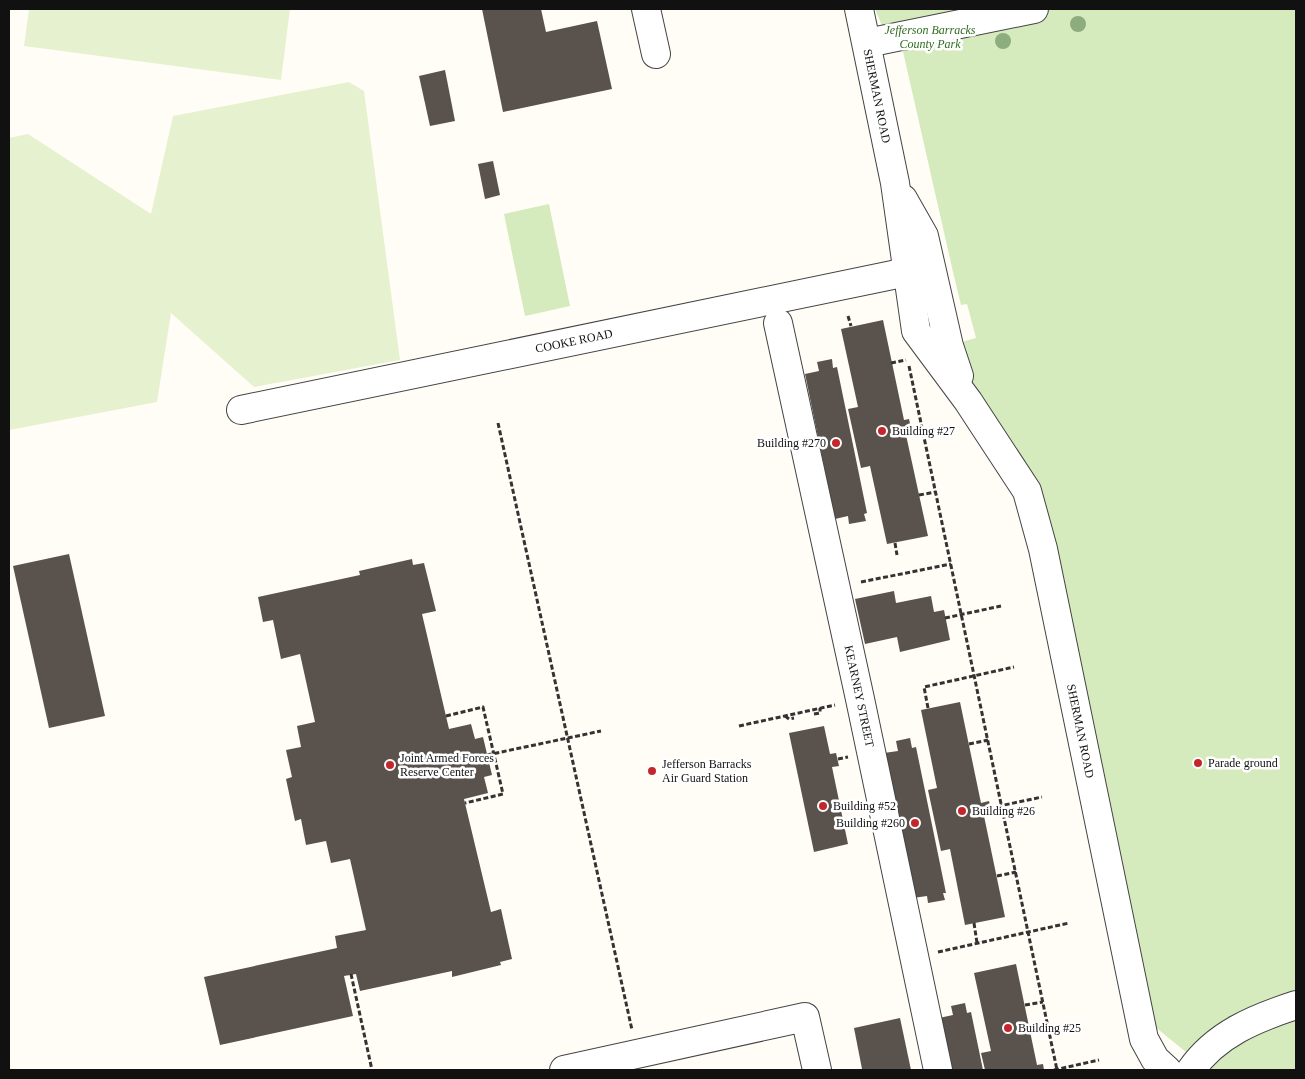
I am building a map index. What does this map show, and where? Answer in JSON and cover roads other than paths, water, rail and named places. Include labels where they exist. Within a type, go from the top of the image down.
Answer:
[{"type":"street","points":[[646,9],[656,54]]},
{"type":"street","name":"SHERMAN ROAD","points":[[859,9],[895,183]]},
{"type":"street","points":[[867,43],[1034,9]]},
{"type":"street","points":[[895,183],[916,331],[968,401]]},
{"type":"street","points":[[895,183],[924,236],[949,346],[968,401]]},
{"type":"street","name":"COOKE ROAD","points":[[241,410],[907,272]]},
{"type":"street","name":"KEARNEY STREET","points":[[778,323],[938,1070]]},
{"type":"street","name":"SHERMAN ROAD","points":[[968,401],[1027,491],[1043,549],[1144,1039],[1155,1058],[1167,1070]]},
{"type":"street","points":[[1191,1070],[1224,1036],[1264,1016],[1296,1005]]},
{"type":"street","points":[[1264,1016],[1296,1015]]},
{"type":"street","points":[[564,1070],[805,1018],[817,1070]]},
{"type":"place","name":"Building #27","points":[[882,431]]},
{"type":"place","name":"Building #270","points":[[836,443]]},
{"type":"place","name":"Parade ground","points":[[1198,763]]},
{"type":"place","name":"Joint Armed Forces Reserve Center","points":[[390,765]]},
{"type":"place","name":"Jefferson Barracks Air Guard Station","points":[[652,771]]},
{"type":"place","name":"Building #52","points":[[823,806]]},
{"type":"place","name":"Building #26","points":[[962,811]]},
{"type":"place","name":"Building #260","points":[[915,823]]},
{"type":"place","name":"Building #25","points":[[1008,1028]]},
{"type":"park label","name":"Jefferson Barracks County Park","points":[[930,37]]}]
